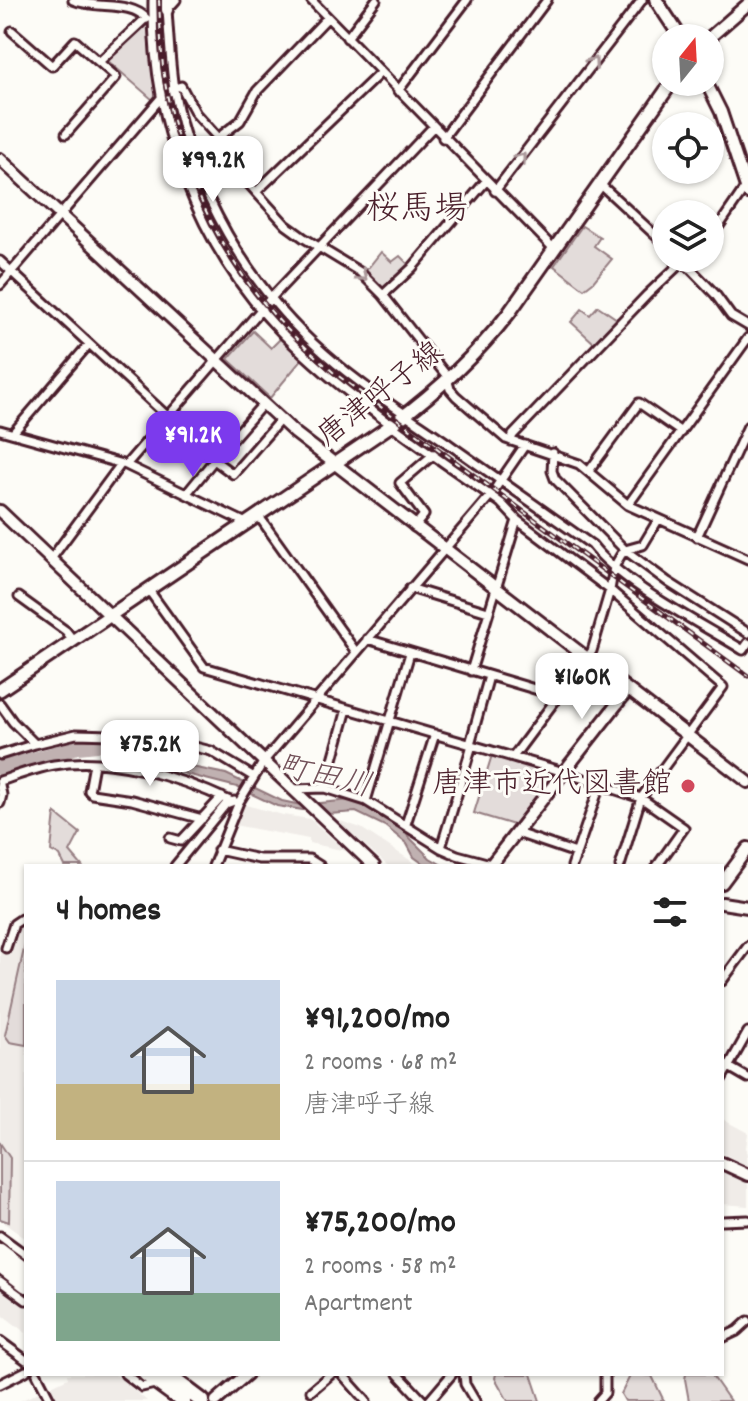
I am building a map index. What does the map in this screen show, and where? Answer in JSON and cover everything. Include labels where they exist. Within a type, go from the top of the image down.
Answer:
[{"type":"highway","points":[[0,1251],[24,1269]]},
{"type":"highway","points":[[0,1265],[24,1283]]},
{"type":"highway","points":[[164,1377],[183,1401]]},
{"type":"highway","points":[[164,1377],[202,1401]]},
{"type":"main road","points":[[656,0],[672,24]]},
{"type":"main road","name":"唐津呼子線","points":[[0,690],[393,424],[447,381],[488,340],[662,96]]},
{"type":"street","points":[[73,0],[89,5],[125,6],[149,20]]},
{"type":"street","points":[[153,0],[149,20],[160,99],[183,174],[221,253],[261,310],[338,384],[490,496],[610,590],[723,687],[641,798],[621,864]]},
{"type":"street","points":[[176,0],[167,5],[174,88],[194,162],[247,265],[271,298],[323,352],[406,415],[592,545],[614,567],[743,650],[748,643]]},
{"type":"street","points":[[311,0],[555,250]]},
{"type":"street","points":[[347,38],[376,0]]},
{"type":"street","points":[[398,91],[467,0]]},
{"type":"street","points":[[443,138],[547,0]]},
{"type":"street","points":[[495,191],[642,0]]},
{"type":"street","points":[[724,25],[748,4]]},
{"type":"street","points":[[218,138],[240,121],[257,91],[327,18]]},
{"type":"street","points":[[99,62],[149,20]]},
{"type":"street","points":[[12,31],[52,66],[75,41],[116,77],[66,134]]},
{"type":"street","points":[[256,192],[380,73]]},
{"type":"street","points":[[0,285],[160,99],[181,86],[196,114],[218,138],[239,173],[286,225],[319,249],[360,272],[383,295],[446,375],[456,396],[511,441],[579,464],[628,505],[748,559]]},
{"type":"street","points":[[713,96],[747,188],[724,220]]},
{"type":"street","points":[[51,559],[124,465],[271,298],[433,127]]},
{"type":"street","points":[[0,159],[280,420],[333,465],[748,782]]},
{"type":"street","points":[[383,295],[412,268],[486,181]]},
{"type":"street","points":[[601,185],[652,232]]},
{"type":"street","points":[[0,261],[167,416]]},
{"type":"street","points":[[511,441],[513,435],[669,272]]},
{"type":"street","points":[[693,272],[731,316],[748,326]]},
{"type":"street","points":[[628,505],[747,341]]},
{"type":"street","points":[[13,433],[89,344]]},
{"type":"street","points":[[589,471],[639,403],[681,432]]},
{"type":"street","points":[[187,493],[263,404]]},
{"type":"street","points":[[214,460],[233,474],[280,420]]},
{"type":"street","points":[[697,537],[748,426]]},
{"type":"street","points":[[0,430],[124,465],[246,523]]},
{"type":"street","points":[[177,864],[230,800],[254,777],[316,699],[490,496],[525,445]]},
{"type":"street","points":[[738,447],[748,451]]},
{"type":"street","points":[[553,453],[555,479],[625,550],[668,582],[748,633]]},
{"type":"street","points":[[414,527],[424,515],[400,483],[434,454]]},
{"type":"street","points":[[0,511],[372,864]]},
{"type":"street","points":[[258,515],[356,652]]},
{"type":"street","points":[[471,671],[517,520]]},
{"type":"street","points":[[513,757],[592,651],[614,567],[625,550],[643,545],[658,520]]},
{"type":"street","points":[[410,588],[488,612]]},
{"type":"street","points":[[148,589],[204,667],[471,744],[641,798],[684,828],[658,864]]},
{"type":"street","points":[[19,597],[66,631],[73,640]]},
{"type":"street","points":[[367,639],[558,696]]},
{"type":"street","points":[[366,801],[410,653]]},
{"type":"street","points":[[441,848],[489,676]]},
{"type":"street","points":[[494,864],[628,690]]},
{"type":"street","points":[[0,704],[35,744]]},
{"type":"street","points":[[325,788],[347,709]]},
{"type":"street","points":[[0,755],[76,734],[112,735],[211,751],[254,777]]},
{"type":"street","points":[[406,824],[435,734]]},
{"type":"street","points":[[0,803],[0,783],[54,765],[94,764],[172,777],[230,800]]},
{"type":"street","points":[[94,764],[89,791],[92,794],[164,807],[202,819]]},
{"type":"street","points":[[573,864],[600,785]]},
{"type":"street","points":[[295,791],[325,788],[366,801],[441,848],[486,864]]},
{"type":"street","points":[[170,838],[181,841],[202,819],[230,800]]},
{"type":"street","points":[[214,864],[230,800]]},
{"type":"street","points":[[517,833],[576,853]]},
{"type":"street","points":[[724,880],[748,848]]},
{"type":"street","points":[[218,850],[259,859],[309,859],[317,864]]},
{"type":"street","points":[[724,903],[748,907]]},
{"type":"street","points":[[6,948],[14,924],[24,917]]},
{"type":"street","points":[[724,978],[748,946]]},
{"type":"street","points":[[748,1032],[725,1065],[748,1078]]},
{"type":"street","points":[[724,1164],[748,1175]]},
{"type":"street","points":[[724,1221],[748,1220]]},
{"type":"street","points":[[0,1236],[24,1254]]},
{"type":"street","points":[[0,1281],[24,1299]]},
{"type":"street","points":[[724,1337],[748,1321]]},
{"type":"street","points":[[0,1341],[24,1359]]},
{"type":"street","points":[[0,1384],[24,1372]]},
{"type":"street","points":[[38,1376],[51,1401]]},
{"type":"street","points":[[128,1376],[142,1387],[164,1377]]},
{"type":"street","points":[[216,1401],[245,1376]]},
{"type":"street","points":[[311,1391],[329,1376]]},
{"type":"street","points":[[344,1376],[366,1401]]},
{"type":"street","points":[[400,1376],[426,1401],[450,1376]]},
{"type":"street","points":[[464,1376],[465,1384],[475,1401]]},
{"type":"street","points":[[598,1401],[605,1393],[605,1376]]},
{"type":"shaded area","points":[[145,24],[150,26],[157,98],[154,101],[107,60]]},
{"type":"shaded area","points":[[582,226],[600,237],[594,246],[612,259],[584,289],[554,266]]},
{"type":"shaded area","points":[[381,252],[392,262],[400,256],[410,266],[385,289],[365,272]]},
{"type":"shaded area","points":[[598,306],[617,319],[594,343],[571,322],[582,309],[590,315]]},
{"type":"shaded area","points":[[253,331],[271,348],[282,337],[303,358],[270,398],[228,359]]},
{"type":"shaded area","points":[[109,741],[145,748],[182,765],[226,774],[282,801],[301,805],[350,800],[400,828],[430,858],[440,864],[424,864],[414,857],[407,844],[385,826],[356,812],[329,814],[277,806],[237,787],[186,774],[151,759],[108,748],[78,746]]},
{"type":"shaded area","points":[[492,755],[551,772],[552,775],[514,825],[474,813]]},
{"type":"shaded area","points":[[242,804],[310,819],[346,851],[309,843],[309,839],[234,825]]},
{"type":"shaded area","points":[[55,813],[80,833],[70,852],[80,864],[64,864],[60,856],[51,851]]},
{"type":"shaded area","points":[[337,820],[361,828],[416,864],[386,864]]},
{"type":"shaded area","points":[[20,924],[24,924],[24,1238],[4,1223],[4,1165],[0,1159],[0,950],[11,952],[14,933]]},
{"type":"shaded area","points":[[24,949],[24,1045],[10,1042],[5,1035]]},
{"type":"shaded area","points":[[724,1120],[748,1133],[748,1166],[724,1154]]},
{"type":"shaded area","points":[[0,1143],[10,1158],[9,1222],[0,1219]]},
{"type":"shaded area","points":[[724,1173],[748,1184],[748,1206],[724,1204]]},
{"type":"shaded area","points":[[0,1287],[24,1305],[24,1331],[0,1313]]},
{"type":"shaded area","points":[[117,1376],[147,1401],[20,1401],[68,1378]]},
{"type":"shaded area","points":[[532,1376],[540,1401],[508,1401],[495,1378]]},
{"type":"shaded area","points":[[630,1376],[652,1376],[664,1401],[625,1401],[621,1394]]},
{"type":"shaded area","points":[[686,1376],[712,1376],[730,1401],[689,1401]]},
{"type":"waterway","name":"町田川","points":[[0,768],[78,747],[97,745]]},
{"type":"railway","points":[[159,0],[168,98],[185,160],[197,192],[227,251],[271,312],[333,372],[748,676]]},
{"type":"place","name":"唐津市近代図書館","points":[[688,786]]},
{"type":"district","name":"桜馬場","points":[[417,211]]}]
